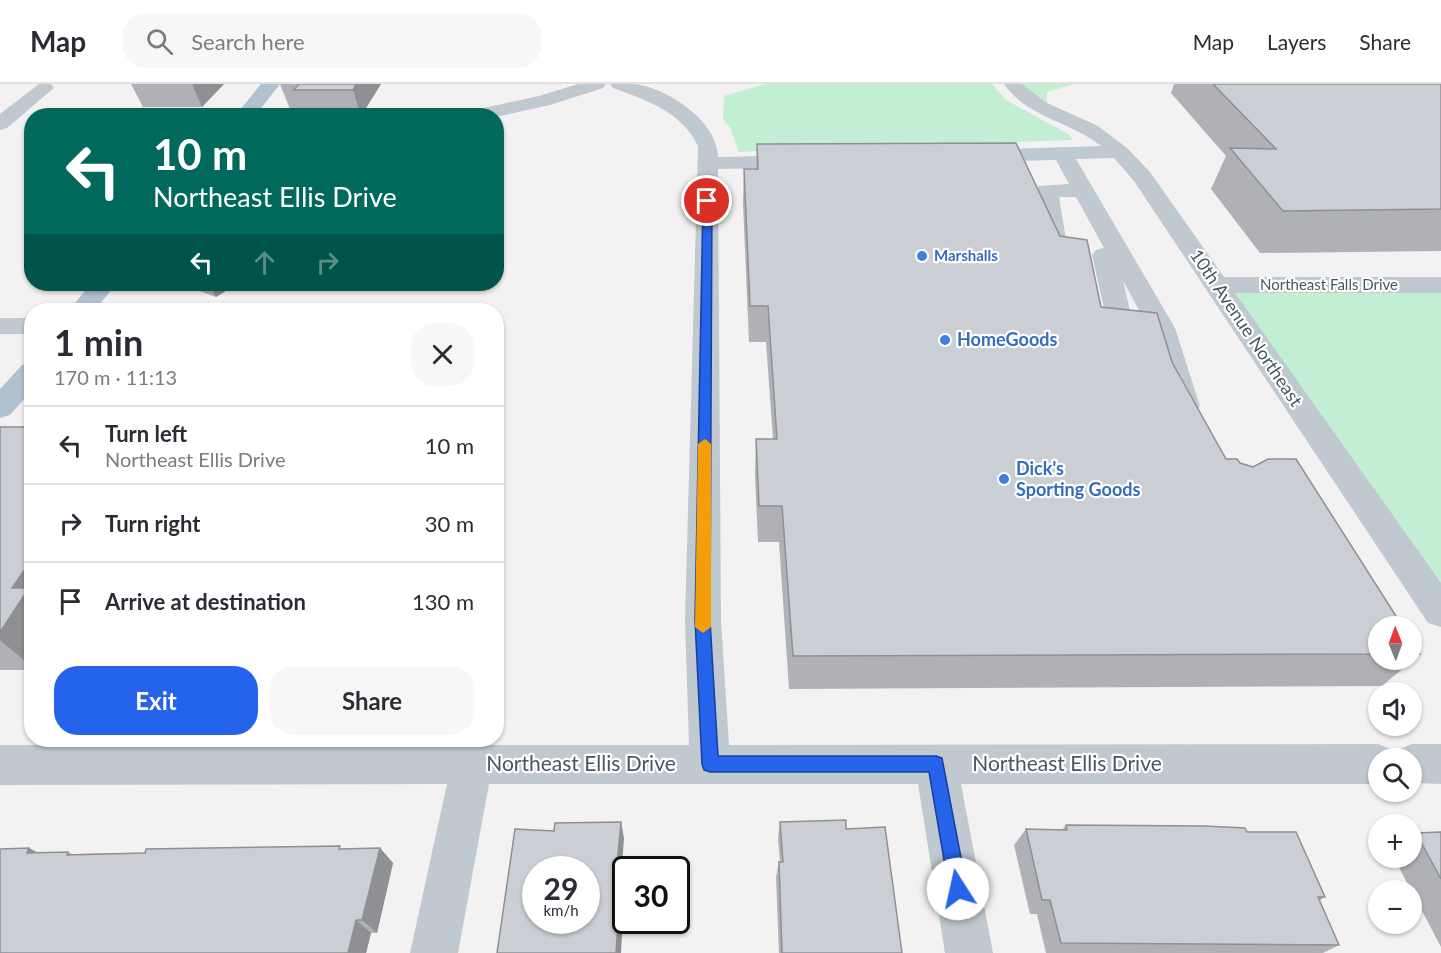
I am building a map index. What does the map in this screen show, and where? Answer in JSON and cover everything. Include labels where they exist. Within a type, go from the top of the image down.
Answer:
[{"type":"main road","points":[[251,108],[271,84]]},
{"type":"main road","points":[[88,303],[98,291]]},
{"type":"main road","points":[[0,408],[24,380]]},
{"type":"street","points":[[504,109],[543,101],[597,84]]},
{"type":"street","points":[[619,84],[693,120],[700,128],[708,146],[703,620],[710,764]]},
{"type":"street","name":"10th Avenue Northeast","points":[[1013,84],[1021,95],[1090,129],[1120,152],[1142,177],[1441,612]]},
{"type":"street","points":[[0,124],[45,88]]},
{"type":"street","points":[[0,124],[24,124]]},
{"type":"street","points":[[954,157],[1120,152]]},
{"type":"street","points":[[1062,153],[1162,328],[1186,411],[1196,430]]},
{"type":"street","points":[[708,163],[823,161]]},
{"type":"street","points":[[1059,265],[1047,190],[1083,190]]},
{"type":"street","points":[[1120,255],[1104,255],[1122,332]]},
{"type":"street","name":"Northeast Falls Drive","points":[[1217,285],[1441,285]]},
{"type":"street","points":[[0,326],[24,326]]},
{"type":"street","points":[[434,953],[472,764]]},
{"type":"street","points":[[936,764],[969,953]]},
{"type":"street","name":"Northeast Ellis Drive","points":[[0,765],[1368,764]]},
{"type":"street","points":[[1422,764],[1441,764]]},
{"type":"green space","points":[[765,84],[992,84],[1006,100],[1070,135],[1072,140],[739,152],[730,128],[723,119],[724,96]]},
{"type":"green space","points":[[1013,84],[1074,84],[1047,92],[1047,109]]},
{"type":"green space","points":[[1217,285],[1441,285],[1441,612]]},
{"type":"building","points":[[299,84],[356,84],[353,90],[294,90]]},
{"type":"building","points":[[1213,84],[1441,84],[1441,209],[1283,211],[1230,148],[1276,149]]},
{"type":"building","points":[[1016,143],[1060,236],[1087,240],[1101,307],[1157,313],[1172,362],[1226,459],[1237,459],[1240,463],[1253,467],[1268,459],[1296,459],[1396,616],[1368,616],[1368,654],[793,656],[782,506],[759,506],[756,439],[777,439],[768,306],[750,306],[744,169],[758,169],[757,144]]},
{"type":"building","points":[[0,427],[24,427],[24,571],[12,588],[24,588],[24,596],[0,632]]},
{"type":"building","points":[[846,820],[846,829],[885,827],[902,953],[782,953],[779,862],[783,862],[780,822]]},
{"type":"building","points":[[621,822],[618,856],[612,856],[612,934],[617,934],[616,953],[497,953],[515,829],[554,831],[555,823]]},
{"type":"building","points":[[1066,825],[1204,826],[1245,828],[1247,832],[1296,832],[1325,897],[1318,897],[1339,945],[1061,943],[1050,900],[1042,900],[1026,829],[1067,830]]},
{"type":"building","points":[[1441,832],[1441,879],[1422,844],[1422,833]]},
{"type":"building","points":[[340,846],[339,849],[380,848],[362,920],[356,920],[348,953],[0,953],[0,849],[29,848],[27,853],[68,852],[67,855],[145,853],[146,849]]},
{"type":"slow traffic","points":[[703,627],[705,444]]},
{"type":"place","name":"Marshalls","points":[[922,256]]},
{"type":"place","name":"HomeGoods","points":[[945,340]]},
{"type":"place","name":"Dick's Sporting Goods","points":[[1004,479]]},
{"type":"route","points":[[707,201],[703,620],[710,764],[936,764],[958,889]]}]
